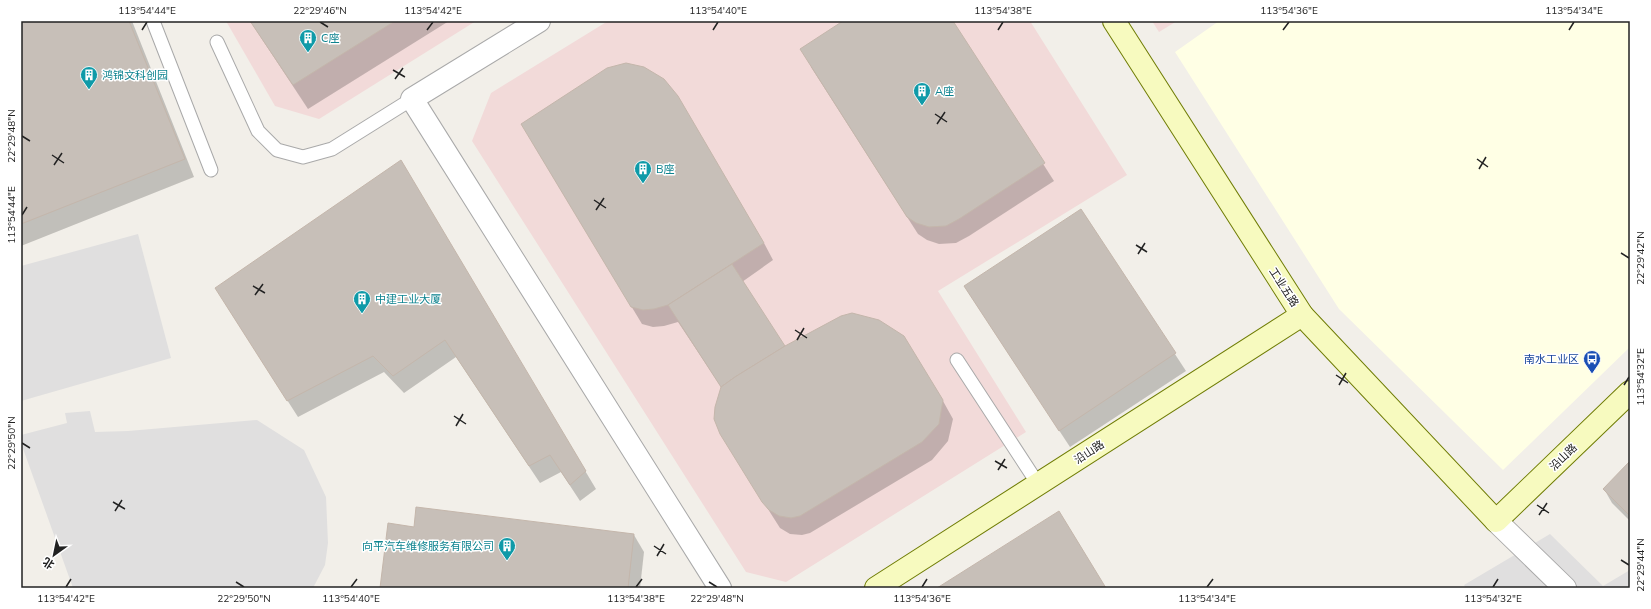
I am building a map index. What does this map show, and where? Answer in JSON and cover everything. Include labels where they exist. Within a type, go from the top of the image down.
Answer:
[{"type":"street","points":[[539,21],[412,100],[720,588]]},
{"type":"street","name":"工业五路","points":[[1114,21],[1302,316],[1496,521]]},
{"type":"street","name":"沿山路","points":[[876,588],[1302,316]]},
{"type":"street","name":"沿山路","points":[[1496,521],[1630,392]]},
{"type":"street","points":[[1496,521],[1565,588]]},
{"type":"lane","points":[[152,21],[211,170]]},
{"type":"lane","points":[[217,42],[258,131],[277,150],[303,157],[332,149],[412,100]]},
{"type":"lane","points":[[957,360],[1038,484]]},
{"type":"shaded area","points":[[226,21],[476,21],[319,119],[275,106]]},
{"type":"shaded area","points":[[608,21],[1030,21],[1127,175],[938,291],[1026,432],[786,582],[746,572],[472,141],[491,93]]},
{"type":"shaded area","points":[[1152,21],[1177,21],[1159,32]]},
{"type":"shaded area","points":[[1219,21],[1630,21],[1630,347],[1503,470],[1339,309],[1175,52]]},
{"type":"shaded area","points":[[138,234],[171,358],[21,401],[21,266]]},
{"type":"shaded area","points":[[90,411],[95,432],[128,431],[257,420],[304,450],[326,497],[328,543],[325,565],[313,588],[73,588],[21,443],[21,435],[67,423],[65,413]]},
{"type":"shaded area","points":[[1550,534],[1603,586],[1630,570],[1630,588],[1466,588],[1464,585]]},
{"type":"building","name":"鸿锦文科创园","points":[[21,21],[129,21],[185,159],[21,224]]},
{"type":"building","name":"C座","points":[[250,21],[395,21],[293,85]]},
{"type":"building","name":"A座","points":[[843,21],[953,21],[1045,163],[946,226],[929,227],[916,223],[907,217],[800,49]]},
{"type":"building","name":"B座","points":[[626,63],[644,67],[664,79],[678,96],[764,243],[668,305],[654,309],[643,310],[631,307],[521,124],[607,68]]},
{"type":"building","name":"中建工业大厦","points":[[401,160],[586,471],[570,485],[550,455],[529,466],[445,340],[393,376],[373,356],[287,401],[215,288]]},
{"type":"building","points":[[1081,209],[1176,353],[1059,431],[964,286]]},
{"type":"building","points":[[732,264],[785,346],[721,387],[668,305]]},
{"type":"building","points":[[852,313],[879,320],[904,336],[943,400],[939,424],[922,442],[800,516],[791,518],[779,516],[769,510],[762,502],[720,434],[714,419],[715,407],[721,387],[785,346],[841,316]]},
{"type":"building","points":[[1630,461],[1630,516],[1603,489]]},
{"type":"building","name":"向平汽车维修服务有限公司","points":[[416,507],[634,534],[628,588],[380,588],[388,523],[414,527]]},
{"type":"building","points":[[1059,511],[1106,588],[937,588]]},
{"type":"place","name":"C座","points":[[308,53]]},
{"type":"place","name":"鸿锦文科创园","points":[[89,90]]},
{"type":"place","name":"A座","points":[[922,106]]},
{"type":"place","name":"B座","points":[[643,184]]},
{"type":"place","name":"中建工业大厦","points":[[362,314]]},
{"type":"place","name":"南水工业区","points":[[1592,374]]},
{"type":"place","name":"向平汽车维修服务有限公司","points":[[507,561]]}]
